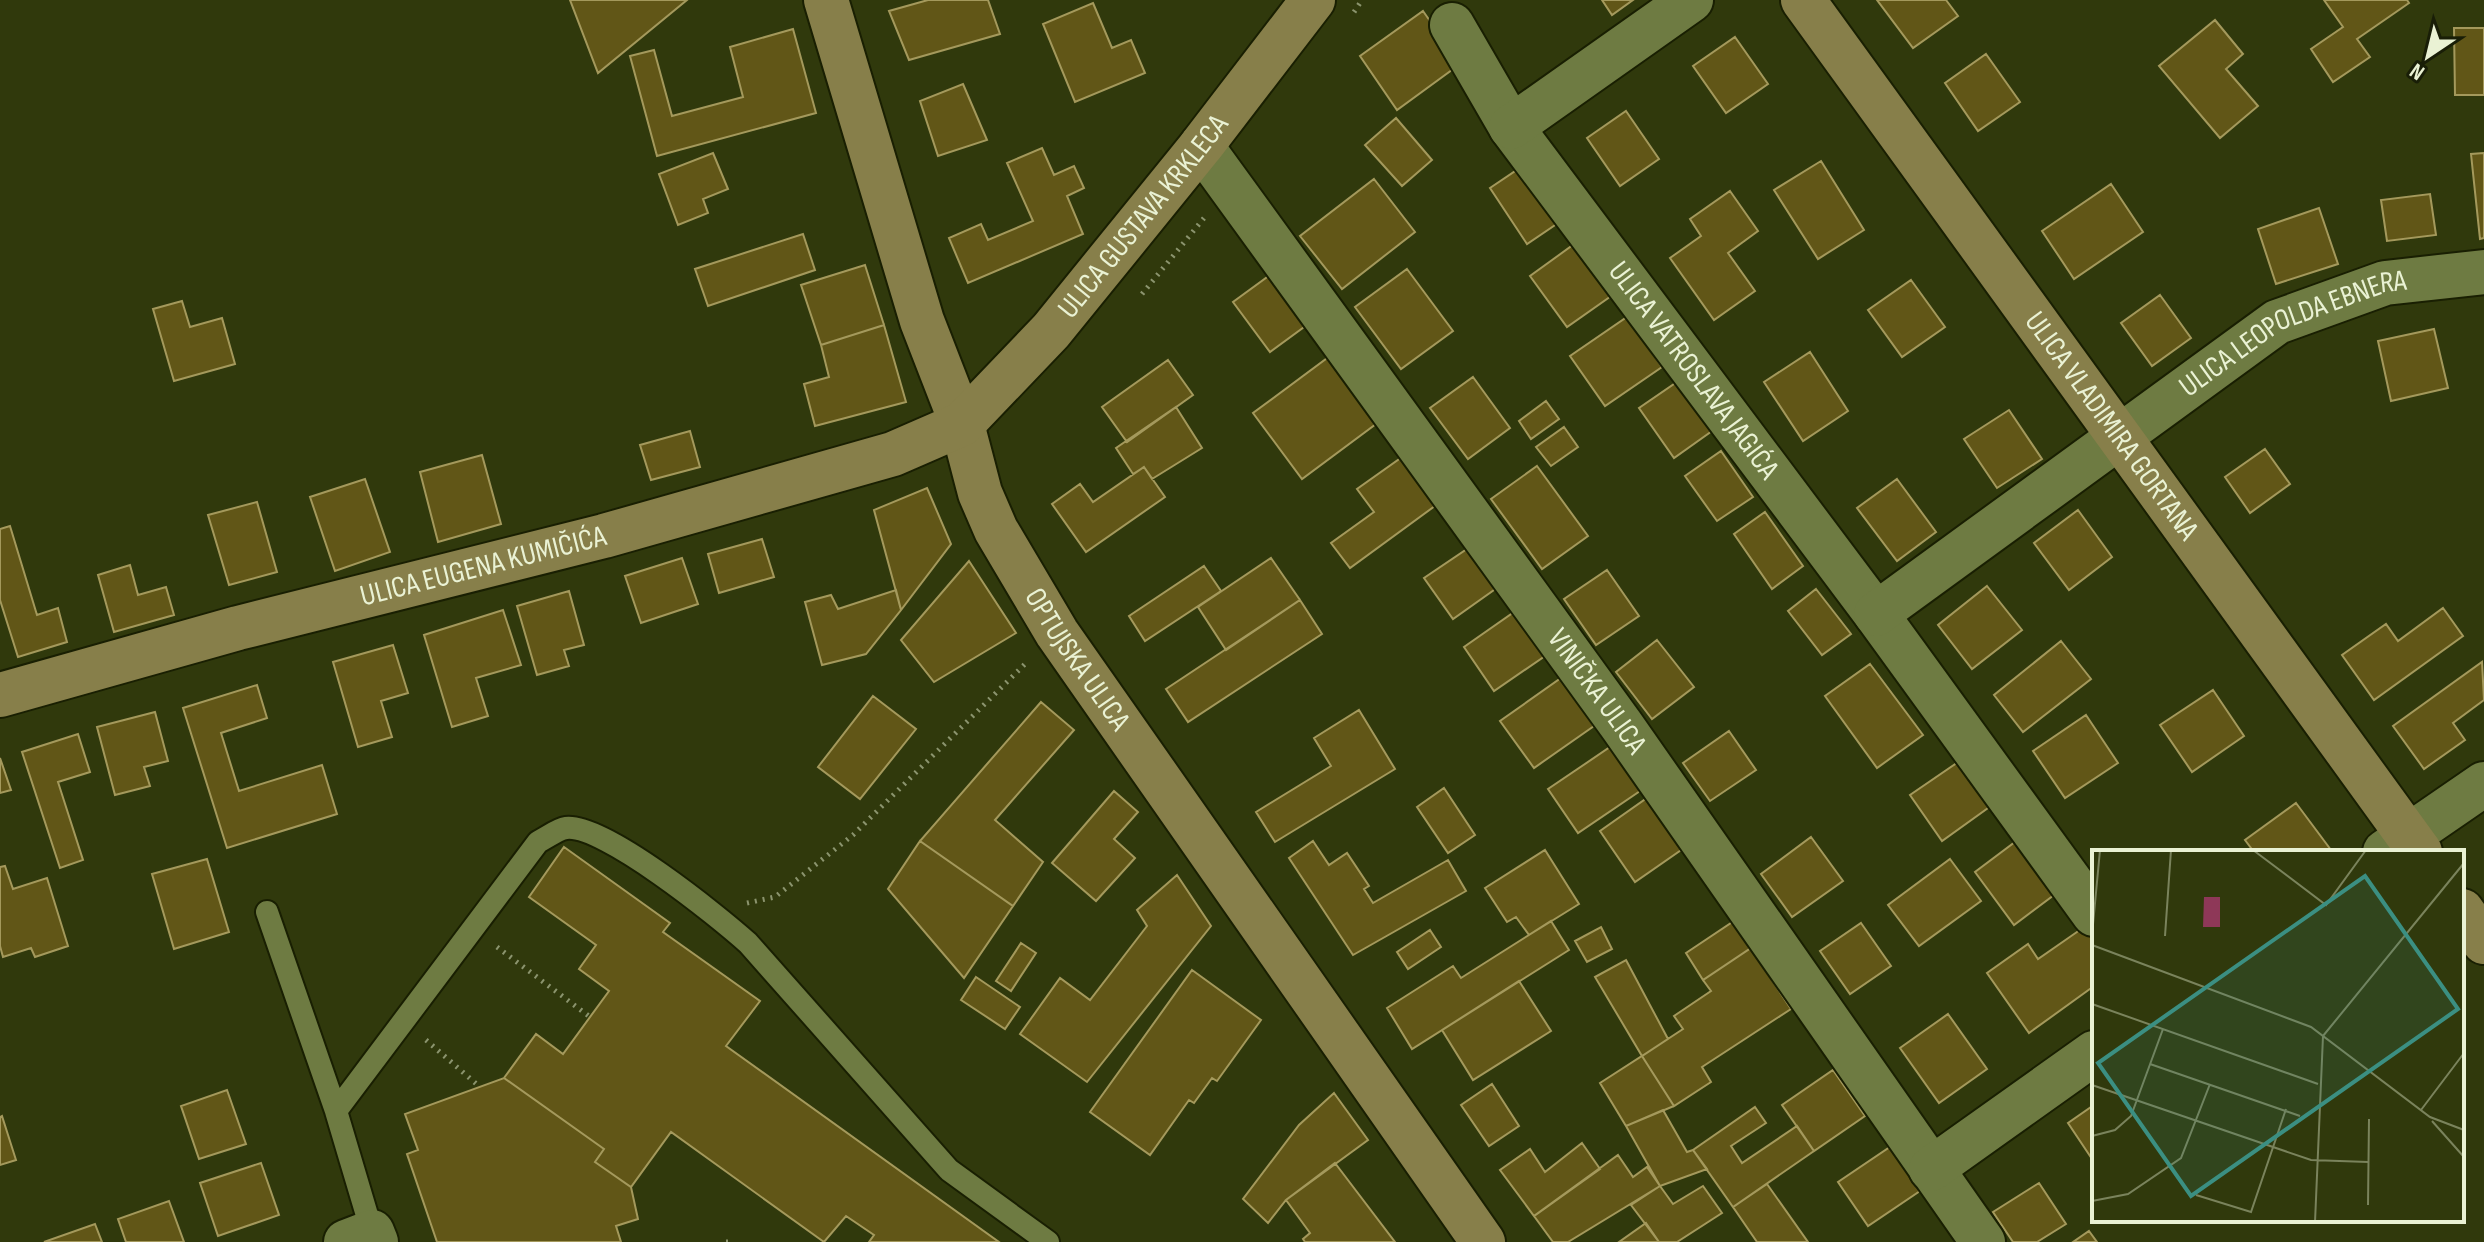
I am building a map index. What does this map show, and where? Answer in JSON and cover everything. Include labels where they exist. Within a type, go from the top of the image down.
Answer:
[{"type":"street","name":"OPTUJSKA ULICA","points":[[826,0],[922,321],[962,424],[980,493],[996,530],[1057,633],[1483,1242]]},
{"type":"street","name":"ULICA GUSTAVA KRKLECA","points":[[962,424],[1051,331],[1201,146],[1313,0]]},
{"type":"street","points":[[1511,127],[1691,0]]},
{"type":"street","name":"ULICA VLADIMIRA GORTANA","points":[[1803,0],[2118,435],[2405,847]]},
{"type":"street","name":"ULICA VATROSLAVA JAGIĆA","points":[[1452,25],[1511,127],[1876,614],[2092,911]]},
{"type":"street","name":"VINIČKA ULICA","points":[[1201,146],[1622,726],[1983,1242]]},
{"type":"street","name":"ULICA LEOPOLDA EBNERA","points":[[2118,435],[2277,322],[2385,283],[2484,272]]},
{"type":"street","name":"ULICA EUGENA KUMIČIĆA","points":[[0,695],[238,628],[650,523],[893,454],[962,424]]},
{"type":"street","points":[[1876,614],[2118,435]]},
{"type":"street","points":[[2405,847],[2484,784]]},
{"type":"street","points":[[2464,914],[2484,942]]},
{"type":"street","points":[[1931,1169],[2092,1054]]},
{"type":"lane","points":[[336,1111],[538,842],[566,828],[601,835],[712,911],[748,943],[949,1170],[1048,1242]]},
{"type":"lane","points":[[267,912],[336,1111],[365,1239]]},
{"type":"path","points":[[1142,294],[1211,209]]},
{"type":"path","points":[[712,911],[775,897],[853,835],[1057,633]]},
{"type":"path","points":[[474,929],[590,1017]]},
{"type":"path","points":[[403,1023],[458,1064],[480,1087]]},
{"type":"building","points":[[570,0],[687,0],[598,73]]},
{"type":"building","points":[[928,0],[988,0],[1000,34],[909,60],[889,11]]},
{"type":"building","points":[[1602,0],[1633,0],[1612,15]]},
{"type":"building","points":[[1877,0],[1946,0],[1958,16],[1913,48]]},
{"type":"building","points":[[2324,0],[2407,0],[2409,3],[2357,39],[2370,57],[2333,82],[2311,49],[2343,27]]},
{"type":"building","points":[[1093,3],[1112,48],[1131,40],[1145,73],[1075,102],[1043,24]]},
{"type":"building","points":[[1423,11],[1460,64],[1397,110],[1360,56]]},
{"type":"building","points":[[2215,20],[2243,54],[2226,69],[2258,106],[2220,138],[2159,66]]},
{"type":"building","points":[[2454,28],[2484,28],[2484,95],[2455,95]]},
{"type":"building","points":[[793,29],[816,113],[657,156],[630,56],[654,50],[672,116],[743,97],[730,47]]},
{"type":"building","points":[[1735,37],[1768,84],[1726,113],[1693,66]]},
{"type":"building","points":[[1986,54],[2020,102],[1978,131],[1945,83]]},
{"type":"building","points":[[963,84],[987,140],[938,156],[920,101]]},
{"type":"building","points":[[1626,111],[1659,159],[1620,186],[1587,138]]},
{"type":"building","points":[[1396,118],[1432,160],[1402,186],[1365,145]]},
{"type":"building","points":[[1042,148],[1054,175],[1074,166],[1084,188],[1067,196],[1083,234],[968,283],[949,238],[981,224],[988,240],[1033,221],[1007,163]]},
{"type":"building","points":[[713,153],[728,189],[703,199],[708,213],[678,225],[659,174]]},
{"type":"building","points":[[2484,153],[2484,238],[2480,239],[2471,154]]},
{"type":"building","points":[[1821,161],[1864,230],[1818,259],[1774,190]]},
{"type":"building","points":[[1527,163],[1564,219],[1527,244],[1490,188]]},
{"type":"building","points":[[1374,179],[1415,232],[1342,289],[1300,236]]},
{"type":"building","points":[[2111,184],[2143,232],[2074,279],[2042,231]]},
{"type":"building","points":[[1730,191],[1758,231],[1728,253],[1755,291],[1714,320],[1670,258],[1701,236],[1690,219]]},
{"type":"building","points":[[2430,194],[2436,235],[2387,241],[2381,200]]},
{"type":"building","points":[[2319,208],[2338,264],[2276,284],[2258,229]]},
{"type":"building","points":[[803,234],[815,270],[708,306],[695,269]]},
{"type":"building","points":[[1577,242],[1614,294],[1567,327],[1530,276]]},
{"type":"building","points":[[865,265],[884,325],[821,345],[801,285]]},
{"type":"building","points":[[1278,269],[1315,319],[1270,352],[1233,302]]},
{"type":"building","points":[[1407,269],[1453,331],[1401,369],[1355,307]]},
{"type":"building","points":[[1911,280],[1945,327],[1902,357],[1868,310]]},
{"type":"building","points":[[2160,295],[2191,338],[2152,366],[2121,323]]},
{"type":"building","points":[[182,301],[190,327],[222,318],[235,364],[174,381],[153,309]]},
{"type":"building","points":[[1627,317],[1662,367],[1605,406],[1570,356]]},
{"type":"building","points":[[884,325],[906,402],[815,426],[804,384],[829,377],[821,345]]},
{"type":"building","points":[[2434,329],[2448,388],[2391,401],[2378,341]]},
{"type":"building","points":[[1810,352],[1848,411],[1803,441],[1764,382]]},
{"type":"building","points":[[1330,356],[1380,421],[1302,479],[1253,413]]},
{"type":"building","points":[[1168,360],[1193,395],[1127,442],[1102,407]]},
{"type":"building","points":[[1473,377],[1510,428],[1468,459],[1430,408]]},
{"type":"building","points":[[1677,382],[1712,431],[1674,458],[1639,408]]},
{"type":"building","points":[[1546,401],[1559,419],[1531,439],[1519,421]]},
{"type":"building","points":[[1176,407],[1202,448],[1152,479],[1144,467],[1133,474],[1116,448]]},
{"type":"building","points":[[2009,410],[2042,459],[1997,488],[1964,439]]},
{"type":"building","points":[[1564,427],[1578,447],[1551,466],[1536,447]]},
{"type":"building","points":[[690,431],[700,467],[651,480],[640,445]]},
{"type":"building","points":[[2265,449],[2290,484],[2250,513],[2225,477]]},
{"type":"building","points":[[1721,451],[1753,497],[1717,521],[1685,476]]},
{"type":"building","points":[[482,455],[501,524],[438,542],[420,472]]},
{"type":"building","points":[[1405,455],[1439,503],[1350,568],[1331,543],[1374,512],[1357,489]]},
{"type":"building","points":[[1537,466],[1588,536],[1542,569],[1491,499]]},
{"type":"building","points":[[1144,467],[1165,497],[1086,552],[1052,504],[1080,484],[1093,502]]},
{"type":"building","points":[[365,479],[390,552],[335,571],[310,497]]},
{"type":"building","points":[[1897,479],[1936,532],[1897,561],[1857,508]]},
{"type":"building","points":[[927,488],[951,544],[901,610],[874,510]]},
{"type":"building","points":[[257,502],[277,572],[229,585],[208,515]]},
{"type":"building","points":[[2078,510],[2112,557],[2069,590],[2034,543]]},
{"type":"building","points":[[1765,512],[1803,566],[1772,589],[1734,534]]},
{"type":"building","points":[[10,526],[37,615],[58,608],[67,642],[18,657],[0,600],[0,529]]},
{"type":"building","points":[[762,539],[774,577],[719,593],[708,554]]},
{"type":"building","points":[[1473,545],[1501,585],[1453,619],[1424,578]]},
{"type":"building","points":[[682,558],[698,604],[641,623],[625,576]]},
{"type":"building","points":[[1271,558],[1300,600],[1226,650],[1198,607]]},
{"type":"building","points":[[969,561],[1016,633],[934,682],[901,640]]},
{"type":"building","points":[[130,565],[138,595],[166,587],[174,615],[114,632],[98,575]]},
{"type":"building","points":[[1204,566],[1221,591],[1145,641],[1129,616]]},
{"type":"building","points":[[1607,570],[1639,616],[1596,645],[1564,599]]},
{"type":"building","points":[[1987,586],[2022,630],[1972,669],[1938,625]]},
{"type":"building","points":[[1816,589],[1851,634],[1822,655],[1788,611]]},
{"type":"building","points":[[896,590],[901,610],[866,654],[822,665],[805,602],[831,595],[838,609]]},
{"type":"building","points":[[569,591],[584,645],[564,650],[569,666],[537,675],[517,606]]},
{"type":"building","points":[[1300,600],[1322,634],[1188,722],[1166,689]]},
{"type":"building","points":[[2443,608],[2463,636],[2374,700],[2342,655],[2386,624],[2398,641]]},
{"type":"building","points":[[503,610],[521,665],[476,678],[488,716],[452,727],[424,635]]},
{"type":"building","points":[[1517,610],[1548,654],[1494,691],[1464,647]]},
{"type":"building","points":[[1657,640],[1694,687],[1652,719],[1616,672]]},
{"type":"building","points":[[2061,641],[2091,679],[2023,732],[1994,695]]},
{"type":"building","points":[[393,645],[408,693],[381,701],[392,737],[358,747],[333,662]]},
{"type":"building","points":[[2482,662],[2484,700],[2453,723],[2465,740],[2424,769],[2393,726]]},
{"type":"building","points":[[1870,664],[1923,735],[1877,768],[1825,696]]},
{"type":"building","points":[[1561,678],[1594,726],[1534,768],[1500,721]]},
{"type":"building","points":[[257,685],[267,718],[221,733],[239,791],[322,765],[337,814],[227,848],[183,708]]},
{"type":"building","points":[[2213,690],[2244,736],[2192,772],[2160,725]]},
{"type":"building","points":[[873,696],[916,729],[860,799],[818,767]]},
{"type":"building","points":[[1041,702],[1074,730],[995,820],[1043,862],[1013,906],[920,841]]},
{"type":"building","points":[[1359,710],[1395,769],[1275,842],[1256,812],[1331,766],[1314,738]]},
{"type":"building","points":[[155,712],[168,761],[144,767],[150,786],[115,795],[97,727]]},
{"type":"building","points":[[2086,715],[2118,763],[2065,798],[2033,751]]},
{"type":"building","points":[[1729,731],[1756,770],[1710,801],[1683,763]]},
{"type":"building","points":[[78,734],[90,772],[58,782],[83,860],[60,868],[22,752]]},
{"type":"building","points":[[1613,745],[1643,789],[1578,833],[1548,789]]},
{"type":"building","points":[[0,758],[11,790],[0,793]]},
{"type":"building","points":[[1964,758],[1995,803],[1942,841],[1910,795]]},
{"type":"building","points":[[1444,788],[1475,835],[1448,853],[1417,807]]},
{"type":"building","points":[[1114,791],[1138,812],[1114,839],[1135,858],[1096,901],[1052,863]]},
{"type":"building","points":[[1647,798],[1684,848],[1635,882],[1600,831]]},
{"type":"building","points":[[2296,803],[2331,850],[2252,850],[2245,840]]},
{"type":"building","points":[[2023,836],[2062,889],[2014,925],[1975,872]]},
{"type":"building","points":[[1811,837],[1843,881],[1792,917],[1761,874]]},
{"type":"building","points":[[920,841],[1013,906],[964,978],[888,889]]},
{"type":"building","points":[[1313,841],[1329,865],[1347,853],[1369,886],[1364,889],[1373,903],[1448,860],[1466,891],[1353,955],[1289,858]]},
{"type":"building","points":[[564,847],[670,923],[663,932],[760,1001],[726,1046],[999,1242],[869,1242],[874,1235],[846,1216],[824,1242],[671,1132],[631,1187],[595,1162],[604,1149],[504,1078],[536,1034],[563,1054],[609,991],[579,969],[596,945],[529,897]]},
{"type":"building","points":[[1545,850],[1579,904],[1529,935],[1516,917],[1507,922],[1485,888]]},
{"type":"building","points":[[207,859],[229,932],[174,949],[152,874]]},
{"type":"building","points":[[1950,859],[1981,901],[1919,946],[1888,905]]},
{"type":"building","points":[[5,866],[13,889],[47,878],[68,946],[35,957],[31,948],[3,957],[0,946],[0,867]]},
{"type":"building","points":[[1177,875],[1211,926],[1087,1082],[1020,1034],[1060,978],[1090,1000],[1147,926],[1137,910]]},
{"type":"building","points":[[1551,921],[1569,950],[1412,1049],[1387,1008],[1453,966],[1461,978]]},
{"type":"building","points":[[1734,921],[1751,948],[1703,980],[1686,953]]},
{"type":"building","points":[[1861,923],[1891,966],[1850,994],[1820,951]]},
{"type":"building","points":[[2087,925],[2092,931],[2092,987],[2029,1033],[1987,973],[2028,944],[2038,959]]},
{"type":"building","points":[[1601,927],[1612,949],[1587,962],[1575,941]]},
{"type":"building","points":[[1430,930],[1441,947],[1408,969],[1397,952]]},
{"type":"building","points":[[1021,943],[1036,953],[1011,991],[996,981]]},
{"type":"building","points":[[1751,948],[1791,1009],[1702,1067],[1711,1082],[1674,1106],[1642,1056],[1683,1029],[1674,1016],[1711,991],[1703,980]]},
{"type":"building","points":[[1626,960],[1668,1039],[1642,1056],[1595,977]]},
{"type":"building","points":[[1192,970],[1261,1020],[1217,1081],[1212,1078],[1194,1103],[1189,1100],[1150,1155],[1090,1112]]},
{"type":"building","points":[[976,977],[1020,1007],[1005,1029],[961,1000]]},
{"type":"building","points":[[1519,981],[1551,1031],[1473,1080],[1442,1030]]},
{"type":"building","points":[[1948,1014],[1987,1069],[1939,1103],[1900,1048]]},
{"type":"building","points":[[1642,1056],[1674,1106],[1626,1126],[1600,1083]]},
{"type":"building","points":[[1833,1070],[1865,1116],[1814,1151],[1782,1105]]},
{"type":"building","points":[[504,1078],[604,1149],[595,1162],[631,1187],[638,1219],[616,1226],[621,1242],[437,1242],[407,1154],[418,1150],[405,1114]]},
{"type":"building","points":[[1492,1084],[1519,1126],[1489,1146],[1461,1105]]},
{"type":"building","points":[[227,1090],[246,1144],[199,1159],[181,1106]]},
{"type":"building","points":[[1334,1093],[1368,1140],[1286,1200],[1268,1223],[1243,1199],[1299,1125]]},
{"type":"building","points":[[2092,1106],[2092,1159],[2068,1123]]},
{"type":"building","points":[[1755,1107],[1766,1123],[1731,1146],[1742,1163],[1797,1126],[1814,1151],[1733,1207],[1693,1150]]},
{"type":"building","points":[[1663,1110],[1687,1152],[1693,1150],[1707,1169],[1660,1186],[1626,1126]]},
{"type":"building","points":[[0,1117],[16,1160],[0,1165]]},
{"type":"building","points":[[1582,1143],[1600,1169],[1534,1216],[1500,1170],[1530,1149],[1545,1172]]},
{"type":"building","points":[[1890,1147],[1920,1191],[1868,1226],[1838,1182]]},
{"type":"building","points":[[1618,1155],[1633,1177],[1647,1167],[1660,1186],[1568,1242],[1553,1242],[1534,1216]]},
{"type":"building","points":[[261,1163],[279,1215],[218,1236],[200,1183]]},
{"type":"building","points":[[1335,1163],[1395,1242],[1305,1242],[1303,1239],[1310,1233],[1286,1200]]},
{"type":"building","points":[[2039,1183],[2066,1224],[2037,1242],[2013,1242],[1993,1212]]},
{"type":"building","points":[[1767,1184],[1808,1242],[1757,1242],[1733,1207]]},
{"type":"building","points":[[1660,1186],[1673,1204],[1703,1186],[1722,1213],[1677,1242],[1659,1242],[1631,1205]]},
{"type":"building","points":[[169,1201],[184,1242],[126,1242],[118,1219]]},
{"type":"building","points":[[1646,1223],[1659,1242],[1619,1242]]},
{"type":"building","points":[[95,1224],[102,1242],[44,1242]]},
{"type":"building","points":[[2089,1231],[2097,1242],[2073,1242]]}]
